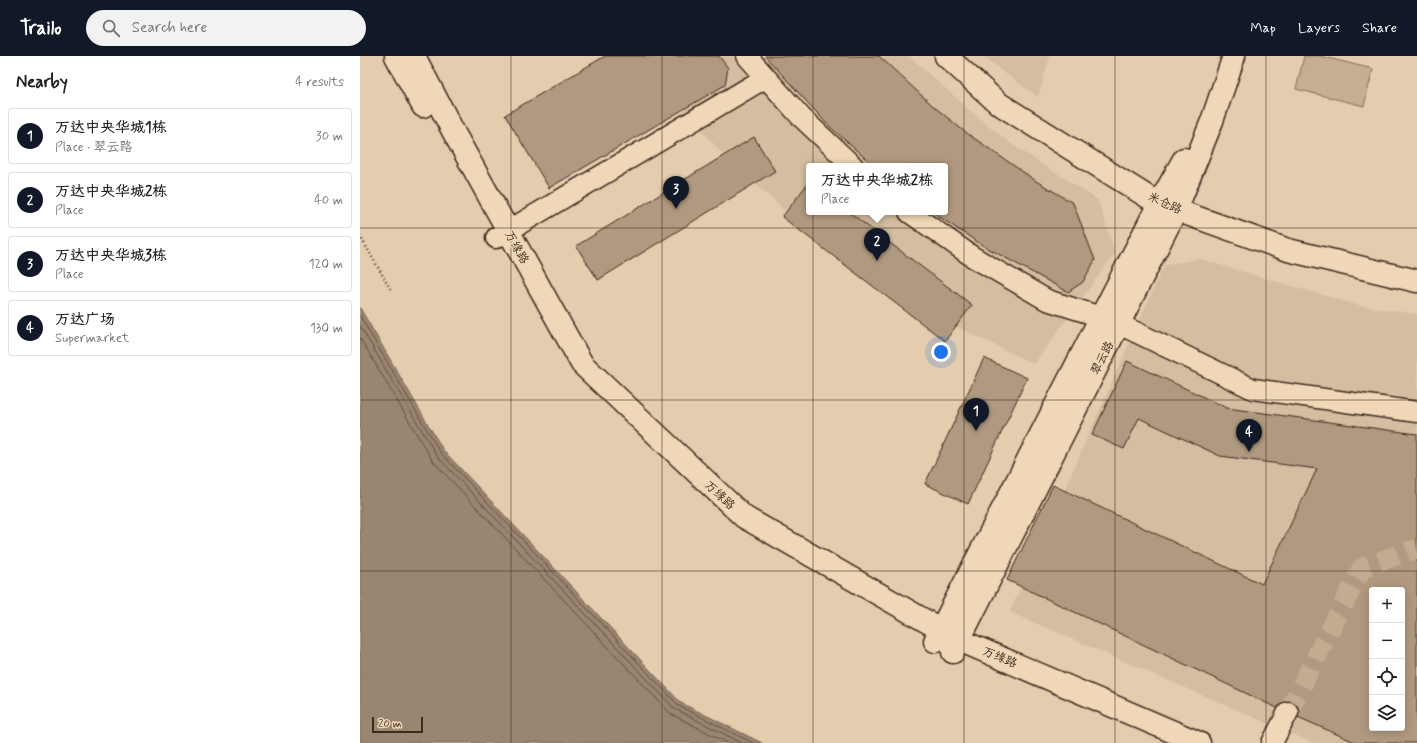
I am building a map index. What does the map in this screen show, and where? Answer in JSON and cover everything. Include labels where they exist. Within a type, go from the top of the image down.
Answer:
[{"type":"street","points":[[747,56],[801,117],[850,163]]},
{"type":"street","name":"米仓路","points":[[946,56],[998,103],[1168,207],[1288,250],[1417,281]]},
{"type":"street","name":"翠云路","points":[[1168,207],[1220,56]]},
{"type":"street","name":"翠云路","points":[[947,641],[1212,121],[1234,56]]},
{"type":"street","name":"万缘路","points":[[401,60],[502,234],[582,364],[744,517],[947,641],[1165,743]]},
{"type":"street","points":[[502,234],[766,78]]},
{"type":"street","points":[[913,215],[973,257],[1041,297],[1110,320],[1253,389],[1417,412]]},
{"type":"street","name":"万缘路","points":[[947,641],[1199,743]]},
{"type":"street","points":[[1272,743],[1288,712]]},
{"type":"path","points":[[360,236],[391,290]]},
{"type":"shaded area","points":[[640,56],[909,56],[975,115],[1014,146],[1098,200],[1115,253],[1034,364],[949,323],[792,217],[723,154],[691,119]]},
{"type":"shaded area","points":[[984,56],[1050,56],[1038,97],[1003,72]]},
{"type":"shaded area","points":[[1304,56],[1320,56],[1373,69],[1364,106],[1296,89]]},
{"type":"shaded area","points":[[1199,259],[1360,306],[1417,314],[1417,743],[1313,743],[1010,612],[1164,265]]},
{"type":"water","points":[[360,308],[443,450],[681,703],[762,743],[360,743]]},
{"type":"building","points":[[605,56],[719,56],[728,68],[725,85],[549,188],[505,115]]},
{"type":"building","points":[[765,56],[879,56],[932,105],[965,132],[1036,181],[1073,203],[1095,260],[1083,282],[1068,292],[982,245],[937,215],[948,215],[948,163],[871,163],[828,125]]},
{"type":"building","points":[[754,137],[775,171],[598,280],[576,246]]},
{"type":"building","points":[[806,186],[806,215],[853,215],[972,305],[945,341],[782,217]]},
{"type":"building","points":[[984,358],[1027,378],[968,504],[925,484]]},
{"type":"building","points":[[1127,361],[1227,408],[1417,434],[1417,743],[1357,743],[1277,708],[1007,580],[1053,485],[1262,584],[1317,469],[1220,456],[1139,418],[1124,449],[1092,435]]},
{"type":"tunnel","points":[[1288,712],[1362,568],[1408,551],[1417,550]]},
{"type":"place","name":"万达中央华城3栋","points":[[676,209]]},
{"type":"place","name":"万达中央华城2栋","points":[[877,261]]},
{"type":"place","name":"万达中央华城1栋","points":[[976,431]]},
{"type":"place","name":"万达广场","points":[[1249,452]]}]
